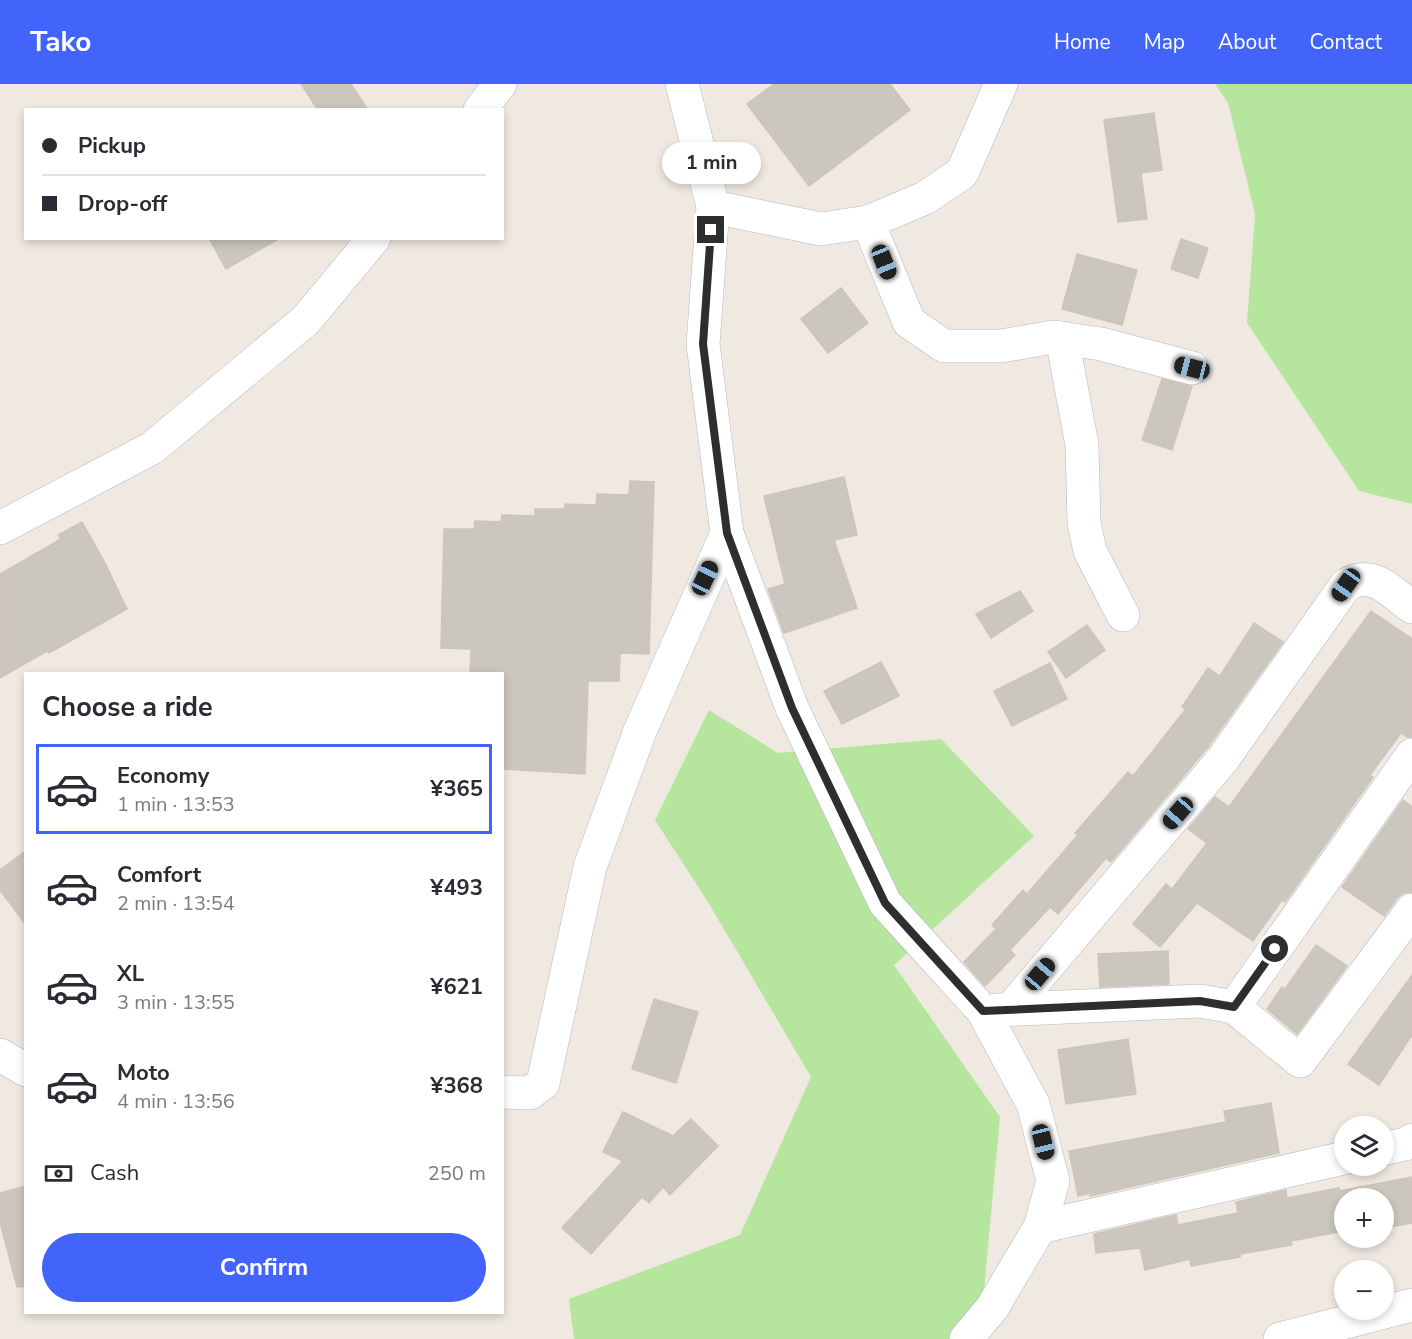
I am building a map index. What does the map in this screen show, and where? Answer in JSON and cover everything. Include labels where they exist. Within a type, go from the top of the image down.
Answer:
[{"type":"street","points":[[482,108],[500,84]]},
{"type":"street","points":[[682,84],[713,207],[703,344],[727,533],[792,708],[885,903],[997,1010],[1033,1104],[1053,1181],[1040,1227],[992,1308],[966,1339]]},
{"type":"street","points":[[713,207],[821,229],[868,222],[925,198],[962,173],[1001,84]]},
{"type":"street","points":[[868,222],[909,322],[944,346],[1001,346],[1053,337],[1101,344],[1192,368]]},
{"type":"street","points":[[0,528],[152,448],[306,320],[373,240]]},
{"type":"street","points":[[1062,338],[1082,445],[1084,523],[1090,551],[1123,615]]},
{"type":"street","points":[[504,1092],[530,1093],[543,1083],[590,867],[640,731],[727,533]]},
{"type":"street","points":[[997,1010],[1223,759],[1346,585],[1357,578],[1374,580],[1412,607]]},
{"type":"street","points":[[1234,1007],[1412,755]]},
{"type":"street","points":[[997,1010],[1200,1001],[1234,1007],[1300,1060],[1412,910]]},
{"type":"street","points":[[0,1055],[24,1069]]},
{"type":"street","points":[[1394,1146],[1412,1140]]},
{"type":"street","points":[[1040,1227],[1334,1160]]},
{"type":"street","points":[[1280,1339],[1412,1305]]},
{"type":"green space","points":[[1215,84],[1412,84],[1412,504],[1359,491],[1247,323],[1255,214],[1228,103]]},
{"type":"green space","points":[[709,710],[778,753],[941,739],[1034,836],[894,965],[1000,1117],[984,1290],[952,1339],[574,1339],[569,1299],[740,1235],[811,1077],[708,902],[655,820]]},
{"type":"building","points":[[301,84],[351,84],[367,108],[317,108]]},
{"type":"building","points":[[774,84],[890,84],[910,110],[809,186],[747,104]]},
{"type":"building","points":[[1154,113],[1162,170],[1141,173],[1147,219],[1118,222],[1104,120]]},
{"type":"building","points":[[1181,239],[1208,248],[1198,278],[1171,269]]},
{"type":"building","points":[[210,240],[277,240],[226,269]]},
{"type":"building","points":[[1077,254],[1137,270],[1122,325],[1062,309]]},
{"type":"building","points":[[841,288],[868,323],[828,353],[801,319]]},
{"type":"building","points":[[1162,379],[1192,386],[1172,450],[1142,440]]},
{"type":"building","points":[[844,477],[857,535],[834,540],[857,608],[784,633],[768,589],[785,584],[764,496]]},
{"type":"building","points":[[630,481],[654,482],[649,654],[620,653],[619,681],[588,681],[585,774],[504,769],[504,672],[470,672],[471,649],[441,648],[444,529],[474,529],[475,521],[501,522],[502,515],[535,516],[535,509],[565,509],[565,504],[596,505],[597,494],[629,495]]},
{"type":"building","points":[[82,522],[127,609],[0,678],[0,574],[61,539],[58,535]]},
{"type":"building","points":[[1020,591],[1033,611],[991,638],[976,614]]},
{"type":"building","points":[[1371,611],[1412,639],[1412,737],[1401,733],[1370,775],[1373,777],[1285,902],[1282,900],[1253,941],[1197,903],[1160,947],[1133,924],[1166,884],[1172,889],[1207,843],[1188,829],[1215,797],[1229,807]]},
{"type":"building","points":[[1254,623],[1283,642],[1208,747],[1111,862],[1106,858],[1058,914],[1050,907],[1010,950],[1015,955],[985,986],[964,962],[996,929],[992,925],[1023,890],[1027,894],[1078,835],[1075,833],[1128,772],[1133,776],[1186,709],[1182,707],[1208,668],[1220,676]]},
{"type":"building","points":[[1087,625],[1105,650],[1066,678],[1048,652]]},
{"type":"building","points":[[881,662],[899,696],[842,724],[824,691]]},
{"type":"building","points":[[1050,663],[1067,699],[1012,726],[994,691]]},
{"type":"building","points":[[1403,800],[1412,807],[1412,892],[1404,893],[1397,898],[1384,916],[1342,887]]},
{"type":"building","points":[[24,852],[24,922],[0,890],[0,870]]},
{"type":"building","points":[[1316,945],[1347,966],[1297,1034],[1267,1009],[1282,987],[1285,989]]},
{"type":"building","points":[[1168,951],[1169,984],[1100,987],[1098,954]]},
{"type":"building","points":[[1412,975],[1412,1035],[1379,1085],[1348,1064]]},
{"type":"building","points":[[654,999],[698,1012],[676,1083],[632,1069]]},
{"type":"building","points":[[1128,1039],[1136,1094],[1066,1104],[1058,1050]]},
{"type":"building","points":[[1271,1103],[1279,1153],[1090,1196],[1090,1193],[1078,1196],[1069,1151],[1226,1122],[1224,1111]]},
{"type":"building","points":[[623,1112],[673,1136],[691,1119],[718,1146],[670,1195],[663,1187],[649,1203],[642,1197],[591,1254],[562,1228],[623,1161],[603,1152]]},
{"type":"building","points":[[1412,1177],[1412,1223],[1394,1226],[1394,1188],[1355,1188]]},
{"type":"building","points":[[24,1187],[24,1286],[17,1287],[0,1222],[0,1193]]},
{"type":"building","points":[[1334,1189],[1334,1233],[1291,1241],[1292,1245],[1240,1254],[1240,1257],[1191,1266],[1190,1259],[1145,1270],[1140,1248],[1096,1253],[1094,1234],[1176,1215],[1178,1225],[1238,1213],[1236,1202],[1286,1190],[1287,1198]]},
{"type":"route","points":[[711,230],[703,344],[727,533],[792,708],[885,903],[983,1011],[1200,1001],[1234,1007],[1275,949]]}]
